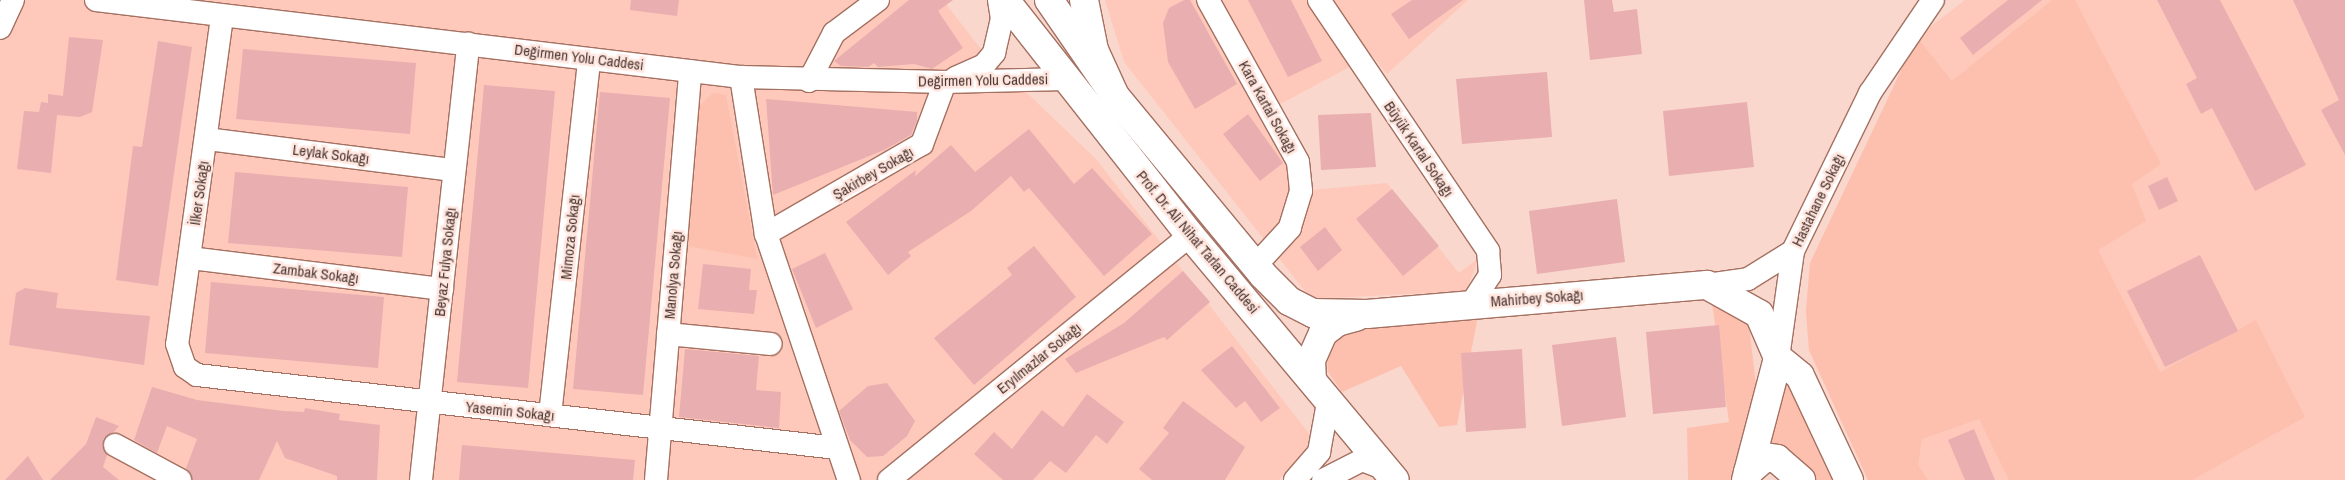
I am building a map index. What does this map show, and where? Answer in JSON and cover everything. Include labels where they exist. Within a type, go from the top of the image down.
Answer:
[{"type":"main road","name":"Prof. Dr. Ali Nihat Tarlan Caddesi","points":[[1005,0],[1065,79],[1190,235],[1312,380],[1328,403],[1390,474]]},
{"type":"main road","name":"Prof. Dr. Ali Nihat Tarlan Caddesi","points":[[1049,0],[1115,96],[1255,266],[1289,301],[1313,313],[1367,314]]},
{"type":"main road","points":[[1084,0],[1094,50],[1115,96]]},
{"type":"main road","points":[[1707,284],[1759,314],[1778,358],[1800,376],[1849,480]]},
{"type":"main road","name":"Mahirbey Sokağı","points":[[1367,314],[1472,303],[1707,284]]},
{"type":"main road","points":[[1312,380],[1312,360],[1322,333],[1337,322],[1367,314]]},
{"type":"main road","name":"Hastahane Sokağı","points":[[1747,476],[1778,358]]},
{"type":"main road","points":[[1747,476],[1765,457],[1789,466],[1801,480]]},
{"type":"street","points":[[0,28],[13,0]]},
{"type":"street","name":"Değirmen Yolu Caddesi","points":[[96,0],[222,17],[741,77],[809,81],[945,82],[1065,79]]},
{"type":"street","points":[[809,81],[834,33],[878,0]]},
{"type":"street","points":[[945,82],[984,65],[994,53],[1002,19],[999,0]]},
{"type":"street","name":"Kara Kartal Sokağı","points":[[1208,0],[1298,162],[1301,191],[1290,228],[1255,266]]},
{"type":"street","name":"Büyük Kartal Sokağı","points":[[1319,0],[1488,251],[1490,275],[1472,303]]},
{"type":"street","name":"Hastahane Sokağı","points":[[1778,358],[1792,251],[1870,93],[1933,0]]},
{"type":"street","name":"İlker Sokağı","points":[[185,367],[177,344],[207,138],[222,17]]},
{"type":"street","name":"Beyaz Fulya Sokağı","points":[[421,480],[468,44]]},
{"type":"street","name":"Mimoza Sokağı","points":[[550,415],[589,59]]},
{"type":"street","name":"Manolya Sokağı","points":[[656,480],[690,71]]},
{"type":"street","points":[[741,77],[766,234],[849,480]]},
{"type":"street","name":"Şakirbey Sokağı","points":[[766,234],[922,144],[945,82]]},
{"type":"street","name":"Leylak Sokağı","points":[[207,138],[454,170]]},
{"type":"street","name":"Eryılmazlar Sokağı","points":[[889,480],[1190,235]]},
{"type":"street","name":"Mahirbey Sokağı","points":[[1707,284],[1748,279],[1792,251]]},
{"type":"street","name":"Zambak Sokağı","points":[[190,258],[442,289]]},
{"type":"street","points":[[668,334],[771,344]]},
{"type":"street","name":"Yasemin Sokağı","points":[[185,367],[197,375],[837,448]]},
{"type":"street","points":[[1295,480],[1319,452],[1328,403]]},
{"type":"street","points":[[115,445],[180,480]]},
{"type":"street","points":[[1322,480],[1362,460],[1390,474]]},
{"type":"shaded area","points":[[0,0],[943,0],[980,48],[1096,159],[1314,440],[1279,480],[0,480]]},
{"type":"shaded area","points":[[1105,0],[1468,0],[1387,74],[1372,55],[1269,110],[1301,191],[1387,183],[1459,273],[1479,258],[1466,291],[1311,299],[1124,62]]},
{"type":"shaded area","points":[[1965,0],[2345,0],[2345,480],[1868,480],[1809,350],[1806,311],[1810,263],[1917,37]]},
{"type":"shaded area","points":[[2052,0],[2075,0],[2161,164],[2132,184],[2146,221],[2098,250],[2160,372],[2256,320],[2305,417],[2192,480],[2009,480],[1979,419],[1922,439],[1918,465],[1928,480],[1868,480],[1809,350],[1806,311],[1810,263],[1917,37],[1952,81]]},
{"type":"shaded area","points":[[713,93],[726,95],[757,259],[688,246],[698,107]]},
{"type":"shaded area","points":[[1711,296],[1748,316],[1756,385],[1733,480],[1688,480],[1687,428],[1729,422]]},
{"type":"shaded area","points":[[1478,316],[1457,425],[1439,427],[1401,366],[1342,392],[1328,372],[1327,356],[1335,337],[1352,325]]},
{"type":"shaded area","points":[[1785,382],[1795,391],[1836,480],[1815,480],[1781,447],[1762,452]]},
{"type":"building","points":[[631,0],[679,0],[677,16],[630,10]]},
{"type":"building","points":[[909,0],[953,0],[938,11],[963,48],[932,69],[914,64],[878,67],[874,63],[868,67],[841,66],[834,61]]},
{"type":"building","points":[[1184,0],[1190,0],[1237,84],[1195,109],[1168,62],[1163,23],[1169,8]]},
{"type":"building","points":[[1248,0],[1291,0],[1322,61],[1288,77]]},
{"type":"building","points":[[1412,0],[1463,0],[1409,39],[1391,14]]},
{"type":"building","points":[[1584,0],[1612,0],[1614,12],[1637,9],[1642,54],[1590,60]]},
{"type":"building","points":[[2008,0],[2042,0],[1973,55],[1960,38]]},
{"type":"building","points":[[2157,0],[2220,0],[2306,165],[2255,191],[2212,108],[2201,114],[2186,84],[2197,78]]},
{"type":"building","points":[[2293,0],[2345,0],[2345,155],[2321,110],[2339,100]]},
{"type":"building","points":[[69,37],[103,40],[92,112],[80,117],[57,115],[51,173],[17,169],[24,111],[39,112],[41,102],[48,103],[48,94],[63,96]]},
{"type":"building","points":[[158,41],[192,47],[158,286],[116,280],[133,146],[142,147]]},
{"type":"building","points":[[243,49],[416,63],[410,134],[236,119]]},
{"type":"building","points":[[1547,72],[1552,137],[1462,144],[1456,79]]},
{"type":"building","points":[[484,85],[555,91],[528,388],[457,382]]},
{"type":"building","points":[[600,92],[670,98],[643,395],[573,389]]},
{"type":"building","points":[[766,99],[917,112],[917,121],[911,135],[884,150],[773,195]]},
{"type":"building","points":[[1747,102],[1754,167],[1669,176],[1663,111]]},
{"type":"building","points":[[1371,113],[1376,167],[1321,170],[1318,115]]},
{"type":"building","points":[[1248,114],[1283,163],[1260,181],[1223,134]]},
{"type":"building","points":[[1029,129],[1074,184],[1092,168],[1152,234],[1104,276],[1029,188],[1024,192],[1011,176],[971,211],[908,252],[911,256],[888,275],[846,222],[916,170],[915,176],[951,145],[975,172]]},
{"type":"building","points":[[235,172],[408,187],[402,257],[228,243]]},
{"type":"building","points":[[2167,177],[2178,201],[2159,210],[2148,186]]},
{"type":"building","points":[[1392,189],[1439,246],[1403,276],[1356,219]]},
{"type":"building","points":[[1617,199],[1625,262],[1537,274],[1529,211]]},
{"type":"building","points":[[1325,227],[1342,250],[1318,271],[1300,247]]},
{"type":"building","points":[[1034,246],[1076,297],[974,385],[934,338],[1012,275],[1007,268]]},
{"type":"building","points":[[825,253],[853,309],[816,328],[792,269]]},
{"type":"building","points":[[2200,255],[2238,331],[2165,367],[2127,291]]},
{"type":"building","points":[[703,264],[751,269],[749,290],[757,290],[754,314],[698,309]]},
{"type":"building","points":[[1183,271],[1210,302],[1167,340],[1164,337],[1076,373],[1065,359],[1124,323]]},
{"type":"building","points":[[211,282],[384,297],[378,368],[205,353]]},
{"type":"building","points":[[25,288],[58,293],[56,308],[150,316],[144,365],[9,345],[16,293]]},
{"type":"building","points":[[1719,325],[1726,407],[1653,414],[1646,332]]},
{"type":"building","points":[[1616,337],[1626,417],[1562,426],[1552,345]]},
{"type":"building","points":[[1232,346],[1280,408],[1261,422],[1245,401],[1236,408],[1201,370]]},
{"type":"building","points":[[685,349],[759,356],[756,390],[781,392],[779,428],[679,417]]},
{"type":"building","points":[[1522,349],[1526,428],[1466,432],[1461,353]]},
{"type":"building","points":[[887,383],[915,421],[907,436],[883,456],[867,457],[850,440],[839,411],[868,386]]},
{"type":"building","points":[[152,387],[197,400],[283,411],[304,412],[305,408],[340,414],[339,420],[380,425],[377,480],[337,480],[337,476],[285,458],[277,441],[259,480],[193,480],[186,468],[197,439],[167,426],[157,453],[134,440]]},
{"type":"building","points":[[1087,394],[1124,422],[1107,444],[1096,435],[1066,473],[1050,461],[1033,480],[1003,480],[974,454],[994,432],[1012,449],[1042,410],[1063,427]]},
{"type":"building","points":[[1183,401],[1245,447],[1225,480],[1152,480],[1139,469],[1169,433],[1163,428]]},
{"type":"building","points":[[96,417],[119,426],[102,445],[107,455],[103,467],[119,480],[50,480],[86,444]]},
{"type":"building","points":[[1974,429],[1995,480],[1965,480],[1948,440]]},
{"type":"building","points":[[462,445],[635,460],[633,480],[459,480]]},
{"type":"building","points":[[28,456],[43,480],[5,480]]}]
